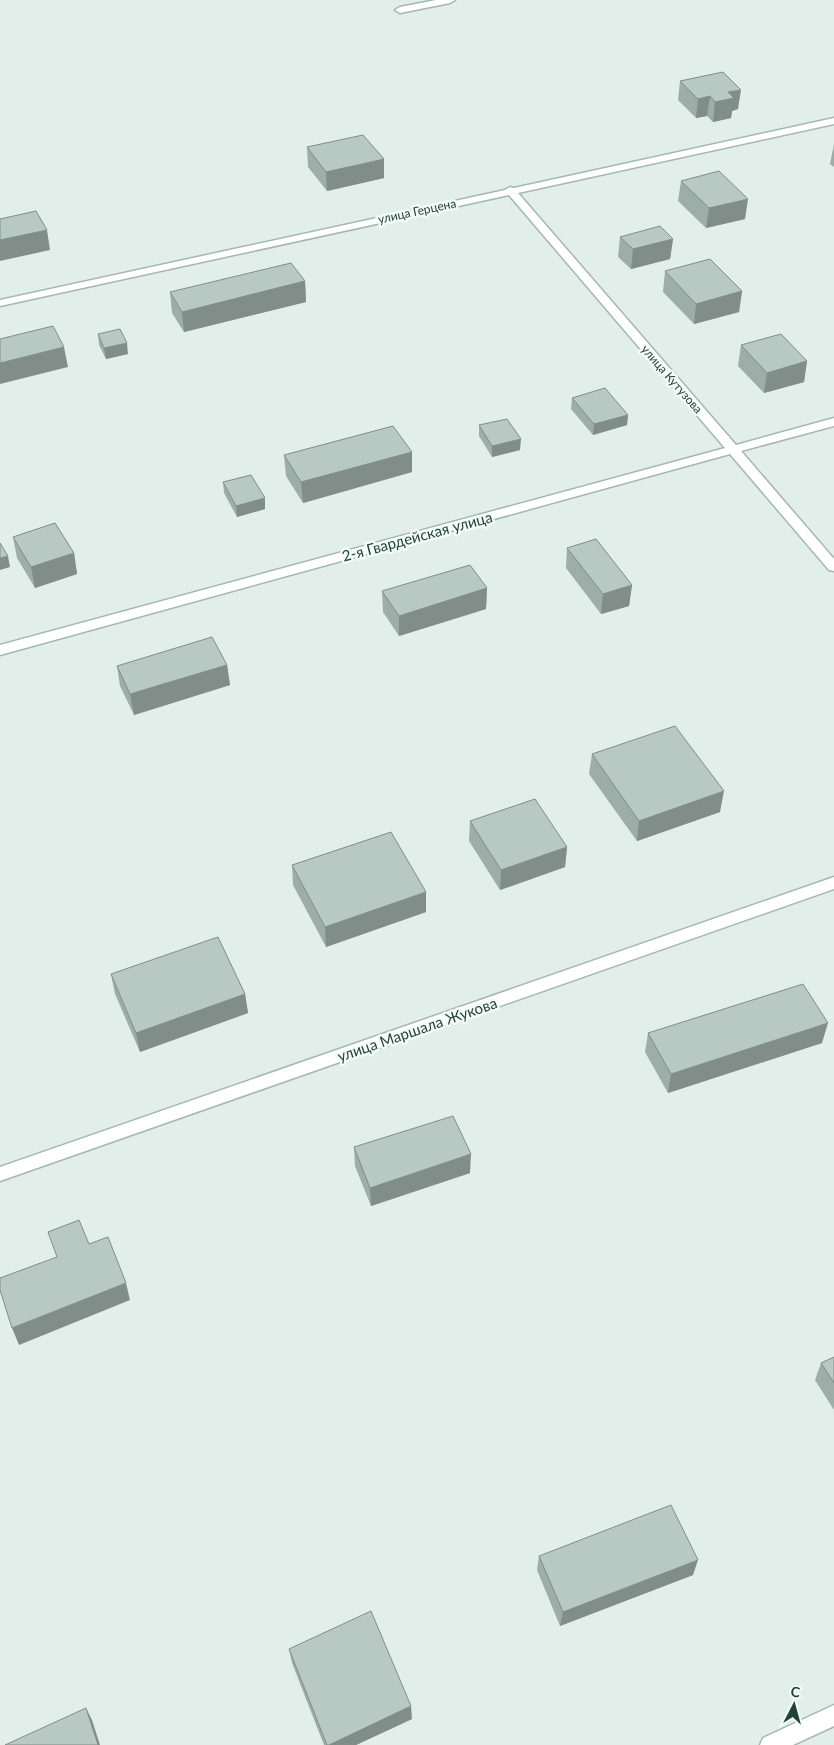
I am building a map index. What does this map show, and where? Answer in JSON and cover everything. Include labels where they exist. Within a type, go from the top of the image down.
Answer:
[{"type":"street","points":[[400,10],[450,0]]},
{"type":"street","name":"улица Герцена","points":[[0,303],[510,190],[834,121]]},
{"type":"street","name":"улица Кутузова","points":[[510,190],[834,567]]},
{"type":"street","name":"2-я Гвардейская улица","points":[[0,650],[834,422]]},
{"type":"street","name":"улица Маршала Жукова","points":[[0,1174],[834,884]]},
{"type":"street","points":[[770,1745],[834,1715]]},
{"type":"building","points":[[723,72],[741,90],[728,92],[734,98],[715,102],[710,96],[698,99],[680,81]]},
{"type":"building","points":[[363,135],[384,159],[326,172],[307,147]]},
{"type":"building","points":[[719,171],[748,199],[709,208],[681,181]]},
{"type":"building","points":[[36,211],[47,230],[0,240],[0,219]]},
{"type":"building","points":[[660,226],[673,239],[633,249],[620,237]]},
{"type":"building","points":[[710,259],[742,291],[696,304],[665,271]]},
{"type":"building","points":[[291,263],[305,281],[182,312],[170,292]]},
{"type":"building","points":[[53,326],[64,347],[0,363],[0,339]]},
{"type":"building","points":[[120,329],[127,343],[104,348],[98,334]]},
{"type":"building","points":[[781,334],[807,361],[767,373],[741,345]]},
{"type":"building","points":[[605,388],[628,415],[594,424],[572,398]]},
{"type":"building","points":[[507,419],[521,439],[492,446],[479,425]]},
{"type":"building","points":[[393,426],[412,452],[301,482],[284,455]]},
{"type":"building","points":[[251,475],[265,498],[236,506],[223,482]]},
{"type":"building","points":[[55,523],[74,553],[31,567],[13,537]]},
{"type":"building","points":[[596,539],[632,585],[603,594],[567,548]]},
{"type":"building","points":[[0,543],[8,556],[0,558]]},
{"type":"building","points":[[470,565],[487,588],[399,616],[382,591]]},
{"type":"building","points":[[212,637],[227,665],[130,694],[117,666]]},
{"type":"building","points":[[675,726],[724,791],[639,821],[592,754]]},
{"type":"building","points":[[535,799],[567,847],[501,870],[470,821]]},
{"type":"building","points":[[391,832],[426,892],[325,927],[292,865]]},
{"type":"building","points":[[218,937],[245,994],[136,1033],[111,974]]},
{"type":"building","points":[[803,984],[828,1023],[671,1074],[648,1033]]},
{"type":"building","points":[[453,1116],[471,1154],[370,1188],[354,1147]]},
{"type":"building","points":[[79,1220],[89,1244],[108,1237],[126,1283],[12,1328],[0,1290],[0,1278],[57,1257],[48,1232]]},
{"type":"building","points":[[834,1357],[834,1383],[821,1363]]},
{"type":"building","points":[[671,1505],[698,1560],[563,1612],[539,1556]]},
{"type":"building","points":[[371,1611],[411,1706],[327,1745],[289,1649]]},
{"type":"building","points":[[86,1708],[98,1745],[5,1745]]}]
